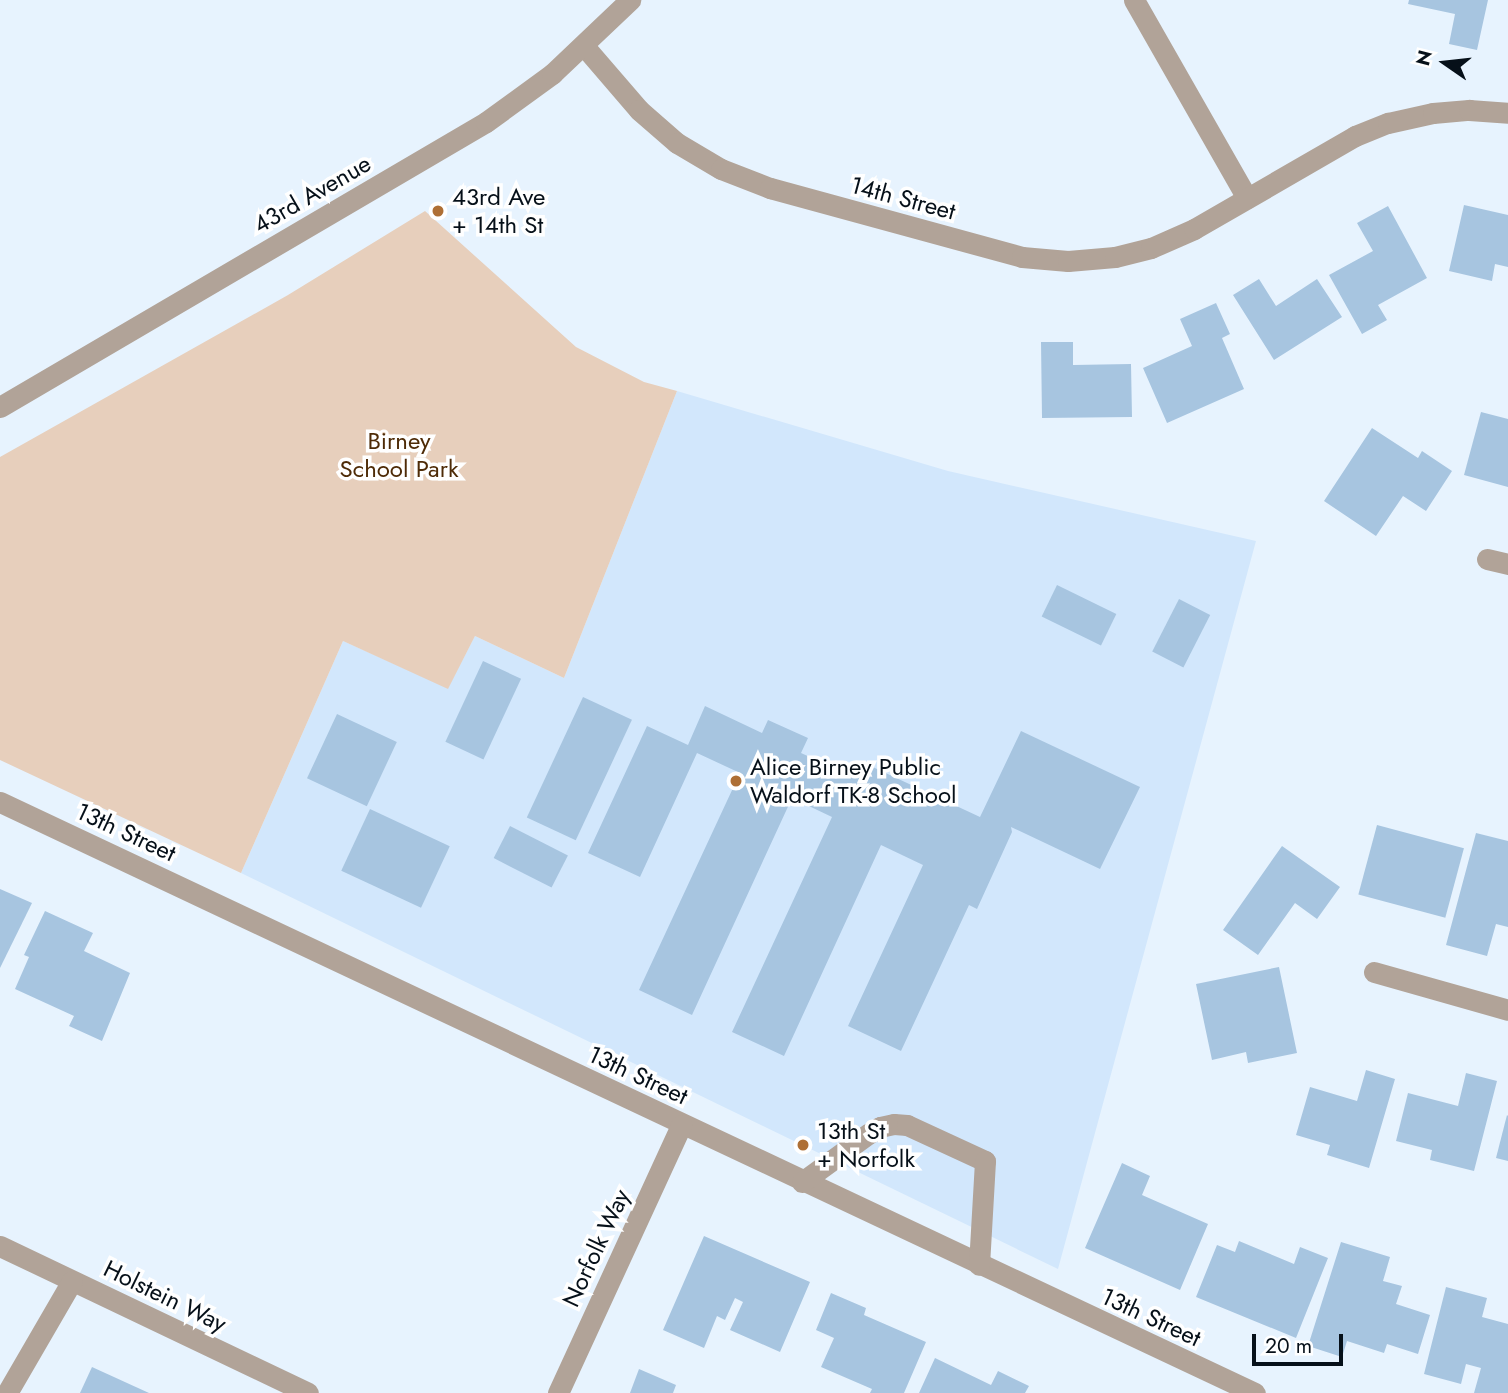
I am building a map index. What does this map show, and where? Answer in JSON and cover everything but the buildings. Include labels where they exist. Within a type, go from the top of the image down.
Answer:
[{"type":"street","name":"43rd Avenue","points":[[0,407],[486,122],[584,46],[630,0]]},
{"type":"street","points":[[1134,0],[1247,198]]},
{"type":"street","name":"14th Street","points":[[584,46],[639,110],[677,143],[721,169],[770,188],[1021,257],[1068,261],[1115,257],[1151,248],[1194,229],[1355,136],[1388,123],[1433,113],[1469,110],[1508,113]]},
{"type":"street","name":"13th Street","points":[[0,802],[802,1182],[1255,1393]]},
{"type":"street","points":[[1374,972],[1508,1010]]},
{"type":"street","points":[[802,1182],[867,1134],[894,1124],[906,1125],[985,1161],[979,1265]]},
{"type":"street","name":"Norfolk Way","points":[[558,1393],[681,1125]]},
{"type":"street","name":"Holstein Way","points":[[0,1246],[308,1393]]},
{"type":"street","points":[[7,1393],[72,1281]]},
{"type":"shaded area","name":"Alice Birney Public Waldorf TK-8 School","points":[[677,391],[948,471],[1256,541],[1058,1269],[241,873],[343,641],[448,688],[475,636],[564,678]]},
{"type":"green space","name":"Birney School Park","points":[[425,211],[576,347],[644,382],[677,391],[564,678],[475,636],[448,689],[343,641],[241,873],[0,760],[0,457],[288,295]]},
{"type":"place","name":"43rd Ave + 14th St","points":[[438,211]]},
{"type":"place","name":"Alice Birney Public Waldorf TK-8 School","points":[[736,781]]},
{"type":"place","name":"13th St + Norfolk","points":[[803,1145]]}]
